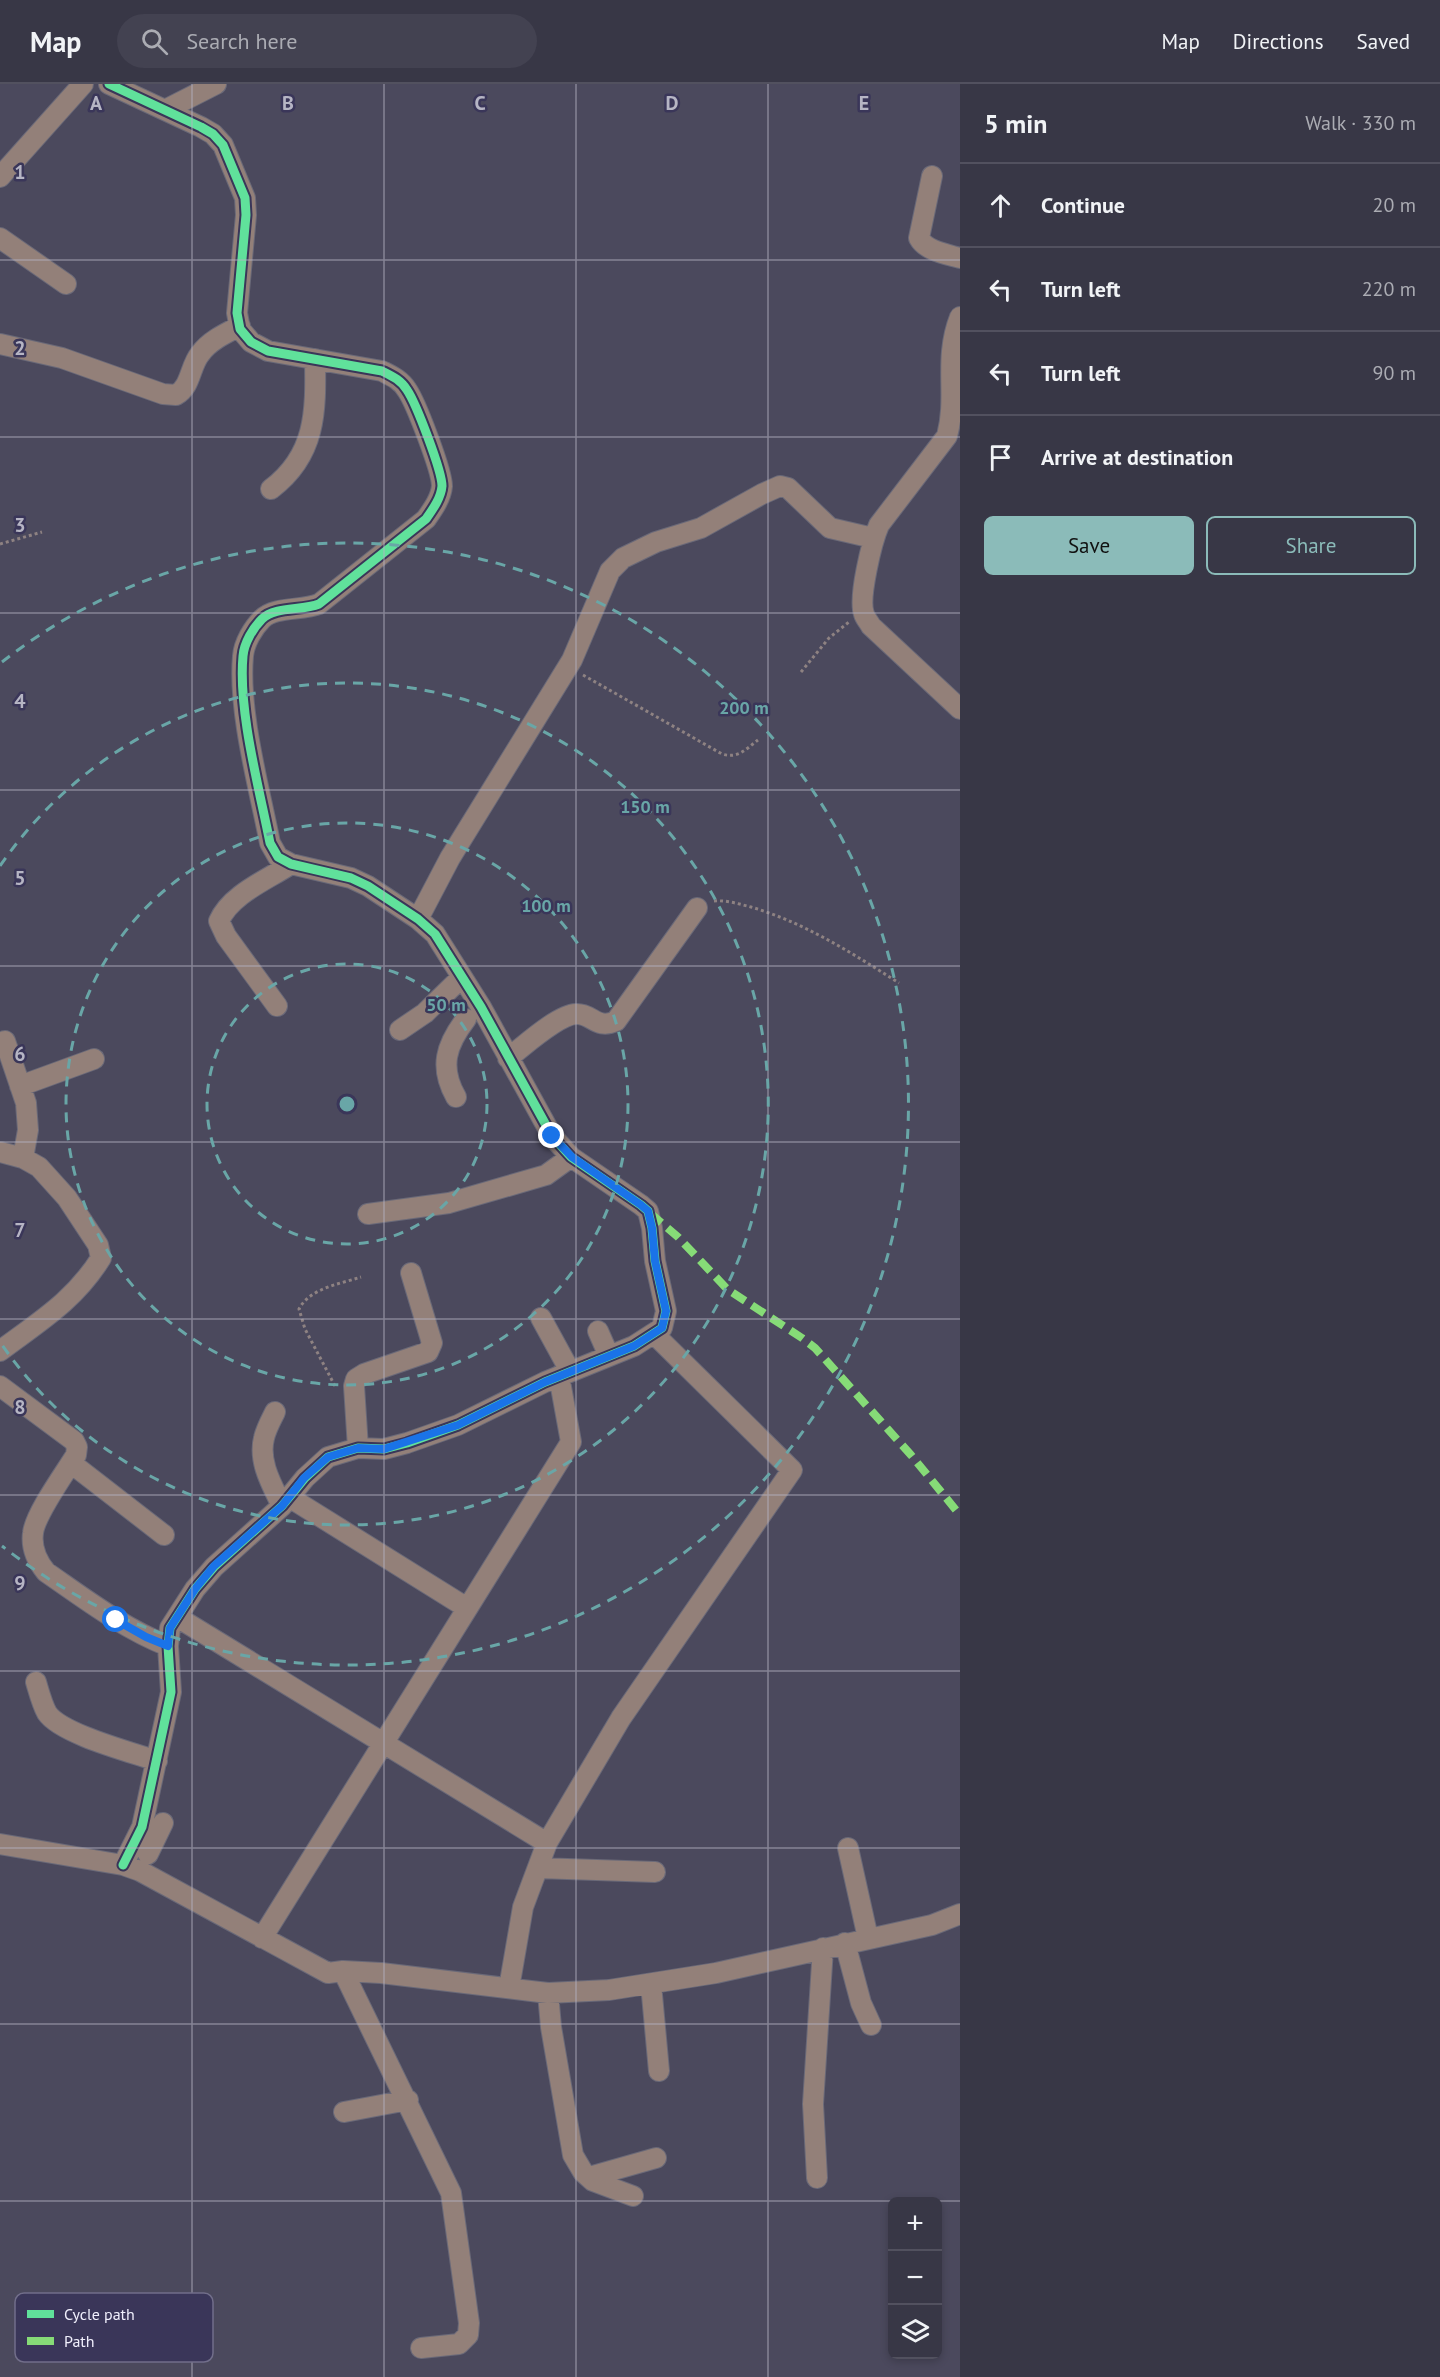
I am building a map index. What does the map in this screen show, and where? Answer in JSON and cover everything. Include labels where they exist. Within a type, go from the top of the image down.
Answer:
[{"type":"street","points":[[0,177],[83,84]]},
{"type":"street","points":[[109,84],[213,134],[223,145],[245,198],[246,215],[237,313],[240,326],[251,342],[268,351],[382,371],[397,378],[408,390],[441,471],[442,488],[436,505],[426,519],[319,604],[307,609],[272,612],[262,619],[247,640],[243,655],[244,708],[270,843],[278,857],[291,864],[351,878],[368,886],[418,919],[435,934],[462,977],[475,1012],[508,1058],[552,1136],[572,1157],[648,1211],[655,1261],[666,1311],[662,1328],[654,1334],[458,1425],[384,1449],[358,1448],[328,1457],[304,1478],[286,1502],[214,1566],[195,1589],[170,1628],[168,1646],[171,1692],[142,1827],[139,1864]]},
{"type":"street","points":[[135,95],[152,84]]},
{"type":"street","points":[[165,110],[216,84]]},
{"type":"street","points":[[932,176],[919,238],[922,244],[928,247],[960,258]]},
{"type":"street","points":[[0,238],[66,284]]},
{"type":"street","points":[[960,317],[954,332],[950,355],[952,420],[948,436],[906,487],[879,525],[873,538],[862,599],[863,614],[871,626],[960,709]]},
{"type":"street","points":[[0,344],[62,358],[163,393],[176,395],[185,386],[199,354],[211,343],[240,326]]},
{"type":"street","points":[[271,489],[295,468],[315,418],[315,359]]},
{"type":"street","points":[[418,919],[456,849],[568,667],[610,571],[623,558],[656,542],[701,528],[780,486],[788,488],[830,528],[873,538]]},
{"type":"street","points":[[277,1006],[226,936],[219,921],[224,910],[233,902],[291,864]]},
{"type":"street","points":[[508,1058],[557,1021],[573,1014],[581,1014],[600,1024],[616,1021],[697,908]]},
{"type":"street","points":[[400,1030],[425,1013],[462,977]]},
{"type":"street","points":[[456,1097],[445,1071],[447,1056],[455,1037],[475,1012]]},
{"type":"street","points":[[5,1041],[26,1103],[28,1130],[23,1158]]},
{"type":"street","points":[[20,1086],[94,1059]]},
{"type":"street","points":[[0,1152],[23,1158],[39,1167],[66,1198],[98,1245],[101,1258],[69,1300],[0,1351]]},
{"type":"street","points":[[368,1214],[449,1203],[528,1181],[546,1174],[572,1157]]},
{"type":"street","points":[[358,1448],[354,1386],[356,1379],[364,1374],[428,1352],[431,1348],[432,1343],[411,1274]]},
{"type":"street","points":[[262,1938],[571,1442],[565,1374],[541,1318]]},
{"type":"street","points":[[598,1331],[609,1356]]},
{"type":"street","points":[[509,1988],[524,1908],[547,1843],[621,1718],[792,1470],[654,1334]]},
{"type":"street","points":[[0,1386],[74,1441],[77,1447],[76,1455],[39,1515],[33,1533],[37,1561],[46,1572],[116,1620],[168,1646]]},
{"type":"street","points":[[275,1412],[264,1438],[262,1457],[268,1476],[286,1502],[467,1608]]},
{"type":"street","points":[[71,1463],[164,1535]]},
{"type":"street","points":[[177,1617],[547,1843]]},
{"type":"street","points":[[36,1682],[48,1713],[58,1724],[74,1732],[157,1761]]},
{"type":"street","points":[[139,1864],[163,1823]]},
{"type":"street","points":[[0,1844],[139,1864],[262,1938],[328,1973],[343,1971],[427,1977],[548,1993],[609,1990],[716,1973],[932,1924],[960,1914]]},
{"type":"street","points":[[848,1848],[868,1938]]},
{"type":"street","points":[[538,1868],[656,1872]]},
{"type":"street","points":[[845,1943],[861,2003],[871,2025]]},
{"type":"street","points":[[817,2178],[813,2104],[823,1948]]},
{"type":"street","points":[[343,1971],[408,2100],[451,2193],[469,2323],[468,2335],[459,2344],[421,2348]]},
{"type":"street","points":[[651,1984],[659,2071]]},
{"type":"street","points":[[548,1993],[551,2027],[573,2155],[583,2172],[589,2177],[633,2196]]},
{"type":"street","points":[[344,2112],[408,2100]]},
{"type":"street","points":[[589,2177],[656,2158]]},
{"type":"path","points":[[0,544],[42,532]]},
{"type":"path","points":[[801,672],[846,623],[863,614]]},
{"type":"path","points":[[568,667],[722,754],[731,757],[739,755],[758,740]]},
{"type":"path","points":[[697,908],[718,900],[769,913],[841,946],[899,983]]},
{"type":"path","points":[[336,1388],[305,1329],[299,1310],[305,1299],[316,1293],[362,1277]]},
{"type":"marked path","points":[[650,1213],[678,1237],[727,1289],[815,1348],[911,1455],[960,1515]]},
{"type":"cycle path","points":[[109,84],[201,127],[213,134],[223,145],[245,198],[246,215],[237,313],[240,329],[251,342],[268,351],[382,371],[399,381],[407,390],[416,408],[441,478],[440,495],[426,519],[319,604],[281,610],[267,615],[255,627],[247,641],[243,656],[242,678],[246,725],[270,843],[278,857],[291,864],[351,878],[368,886],[418,919],[435,934],[481,1007],[552,1136],[571,1157],[648,1211],[655,1261],[666,1311],[662,1328],[634,1346],[545,1382],[458,1425],[384,1449],[358,1448],[328,1457],[305,1478],[282,1506],[214,1567],[195,1589],[170,1628],[168,1646],[171,1692],[142,1827],[123,1865]]},
{"type":"route","points":[[116,1620],[168,1646],[170,1628],[195,1589],[214,1566],[270,1518],[304,1478],[328,1457],[358,1448],[384,1449],[458,1425],[545,1382],[634,1346],[662,1328],[666,1320],[666,1311],[655,1261],[648,1211],[572,1157],[552,1136]]}]
